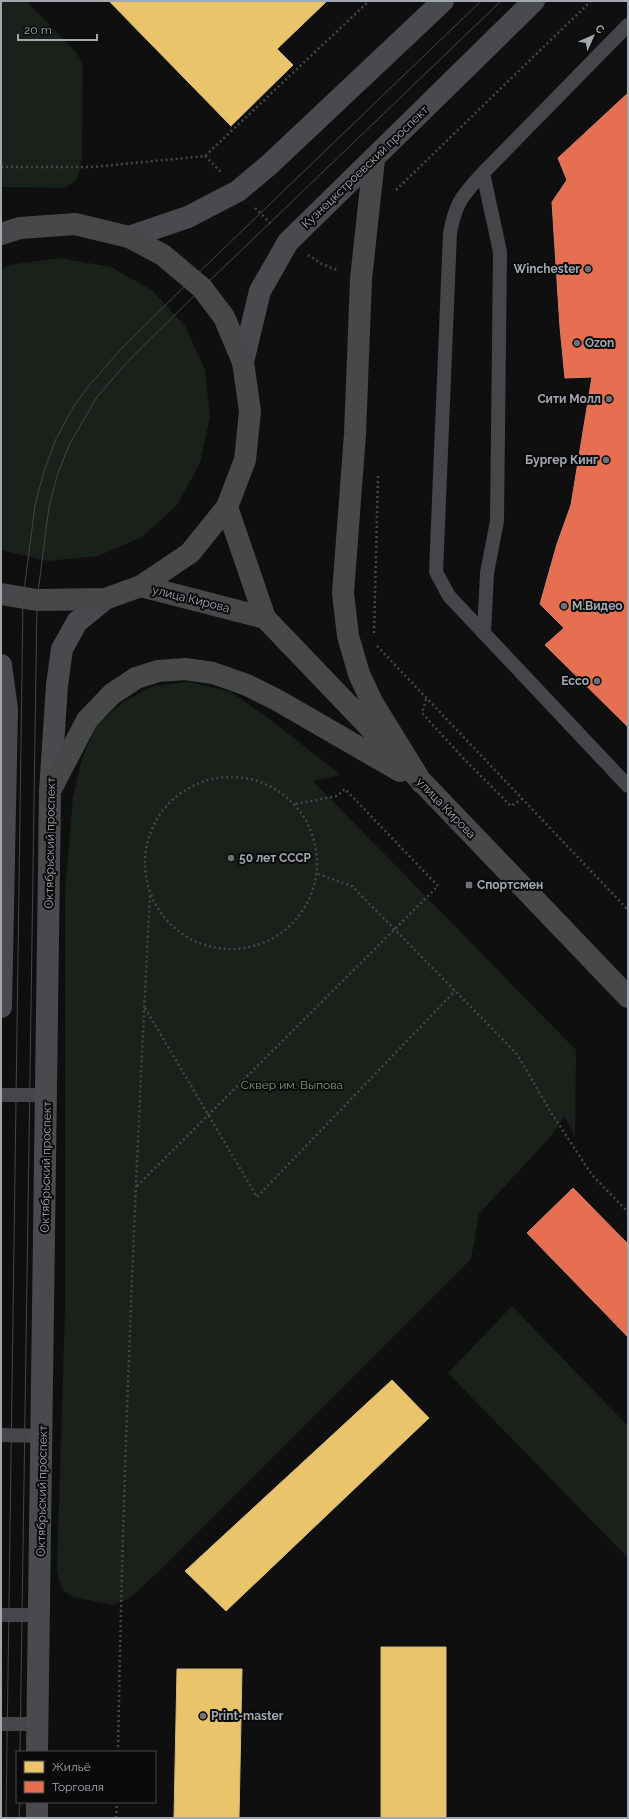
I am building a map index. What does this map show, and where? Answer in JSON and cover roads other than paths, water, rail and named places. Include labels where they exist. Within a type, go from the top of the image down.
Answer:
[{"type":"main road","points":[[129,237],[188,217],[238,191],[269,165],[443,1]]},
{"type":"main road","name":"Кузнецкстроевский проспект","points":[[243,362],[260,291],[288,242],[534,1]]},
{"type":"main road","points":[[374,159],[361,279],[355,434],[343,593],[348,636],[359,674],[372,702],[422,783]]},
{"type":"main road","points":[[1,594],[37,600],[105,599],[141,586],[190,553],[227,506],[245,460],[250,411],[243,362],[224,317],[202,288],[163,254],[129,237],[75,224],[7,230]]},
{"type":"main road","name":"улица Кирова","points":[[227,506],[264,618],[628,997]]},
{"type":"main road","name":"улица Кирова","points":[[141,586],[264,618]]},
{"type":"main road","name":"Октябрьский проспект","points":[[37,1751],[43,1436],[50,791],[57,685],[62,648],[77,622],[105,599]]},
{"type":"main road","points":[[1,665],[7,709],[1,1006]]},
{"type":"main road","points":[[50,791],[87,720],[112,694],[136,678],[158,671],[185,669],[213,673],[253,688],[277,700],[422,783]]},
{"type":"main road","points":[[37,1803],[37,1818]]},
{"type":"lane","points":[[628,25],[483,173],[462,196],[454,212],[450,233],[436,572],[449,596],[628,786]]},
{"type":"lane","points":[[483,173],[500,252],[497,521],[487,573],[484,633]]},
{"type":"lane","points":[[1,1095],[47,1095]]},
{"type":"lane","points":[[1,1436],[43,1436]]},
{"type":"lane","points":[[1,1615],[40,1615]]},
{"type":"lane","points":[[1,1724],[38,1724]]},
{"type":"tram line","points":[[6,1818],[23,599],[35,505],[44,471],[56,439],[72,409],[87,388],[120,350],[481,1]]},
{"type":"tram line","points":[[20,1751],[37,600],[49,507],[57,476],[69,445],[97,397],[129,360],[501,1]]},
{"type":"tram line","points":[[19,1818],[20,1803]]},
{"type":"place","name":"Winchester","points":[[588,269]]},
{"type":"place","name":"Ozon","points":[[577,343]]},
{"type":"place","name":"Сити Молл","points":[[609,399]]},
{"type":"place","name":"Бургер Кинг","points":[[606,460]]},
{"type":"place","name":"М.Видео","points":[[564,606]]},
{"type":"place","name":"Ecco","points":[[597,681]]},
{"type":"place","name":"50 лет СССР","points":[[231,858]]},
{"type":"place","name":"Спортсмен","points":[[469,885]]},
{"type":"place","name":"Print-master","points":[[203,1716]]},
{"type":"park label","name":"Сквер им. Выпова","points":[[292,1085]]}]
